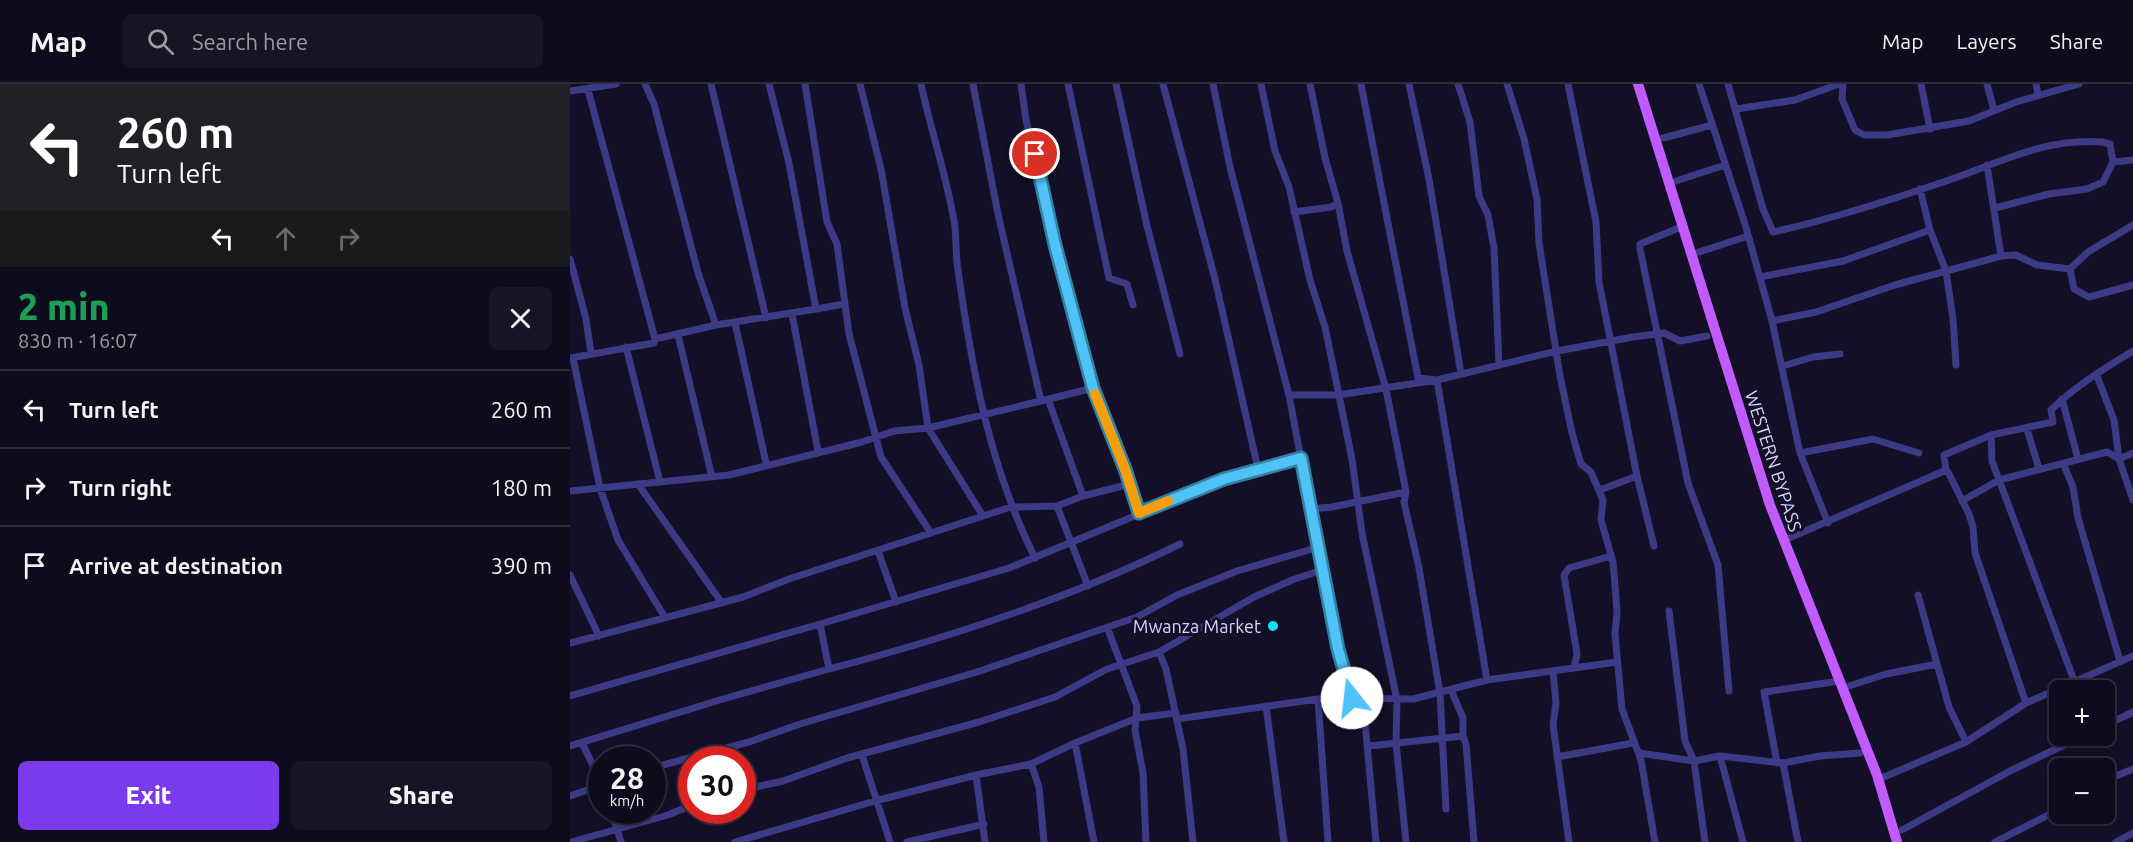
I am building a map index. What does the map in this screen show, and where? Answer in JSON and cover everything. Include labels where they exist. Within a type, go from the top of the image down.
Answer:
[{"type":"main road","name":"WESTERN BYPASS","points":[[1638,84],[1770,505],[1877,775],[1897,842]]},
{"type":"street","points":[[570,91],[616,84]]},
{"type":"street","points":[[646,84],[654,104],[698,273],[716,325]]},
{"type":"street","points":[[711,84],[766,318]]},
{"type":"street","points":[[769,84],[789,163],[816,309]]},
{"type":"street","points":[[805,84],[827,222],[837,244],[844,304],[875,436],[885,464],[931,533]]},
{"type":"street","points":[[860,84],[881,169],[905,308],[919,365],[928,428],[983,516]]},
{"type":"street","points":[[921,84],[955,227],[963,303],[984,414],[998,473],[1035,558]]},
{"type":"street","points":[[973,84],[998,214],[1045,400],[1083,496]]},
{"type":"street","points":[[1021,84],[1026,120],[1093,388],[1139,513]]},
{"type":"street","points":[[1068,84],[1108,278],[1126,284],[1133,305]]},
{"type":"street","points":[[1116,84],[1147,226],[1180,354]]},
{"type":"street","points":[[1163,84],[1215,279],[1258,469]]},
{"type":"street","points":[[1213,84],[1230,167],[1290,395],[1338,649],[1352,698]]},
{"type":"street","points":[[1260,84],[1275,151],[1288,187],[1310,280],[1325,327],[1352,459],[1358,502],[1397,700],[1396,743],[1406,842]]},
{"type":"street","points":[[1310,84],[1347,251],[1386,388],[1406,492],[1404,502],[1419,568],[1440,693],[1446,809]]},
{"type":"street","points":[[1361,84],[1418,378],[1437,380]]},
{"type":"street","points":[[1408,84],[1429,179],[1461,374]]},
{"type":"street","points":[[1458,84],[1470,122],[1479,196],[1488,215],[1494,248],[1499,365]]},
{"type":"street","points":[[1507,84],[1537,199],[1539,243],[1565,402],[1581,464],[1591,472],[1603,500],[1601,520],[1611,556],[1617,612],[1615,634],[1622,709],[1633,743],[1639,753],[1655,842]]},
{"type":"street","points":[[1568,84],[1596,222],[1599,282],[1637,476],[1654,546]]},
{"type":"street","points":[[1700,84],[1772,321],[1800,453],[1827,523]]},
{"type":"street","points":[[1728,84],[1763,209],[1773,232],[1850,212],[1920,189],[2012,154],[2083,141],[2109,144],[2114,162],[2103,182],[2087,189],[2049,194],[1995,208]]},
{"type":"street","points":[[1736,109],[1795,100],[1841,84],[1842,99],[1859,133],[1887,135],[1969,121],[2038,95],[2079,84]]},
{"type":"street","points":[[1921,84],[1930,129]]},
{"type":"street","points":[[1987,84],[1994,110]]},
{"type":"street","points":[[2036,84],[2038,95]]},
{"type":"street","points":[[588,90],[654,343],[572,358],[600,488],[618,540],[664,616]]},
{"type":"street","points":[[1663,138],[1712,125]]},
{"type":"street","points":[[2114,162],[2133,160]]},
{"type":"street","points":[[1676,181],[1725,165]]},
{"type":"street","points":[[1987,165],[2001,256]]},
{"type":"street","points":[[1920,189],[1930,230],[1946,271],[1956,365]]},
{"type":"street","points":[[1294,212],[1331,207],[1338,203]]},
{"type":"street","points":[[2070,269],[2088,252],[2133,225]]},
{"type":"street","points":[[1681,227],[1640,244],[1688,483],[1718,565],[1729,691]]},
{"type":"street","points":[[1760,277],[1843,261],[1930,230]]},
{"type":"street","points":[[1696,253],[1748,236]]},
{"type":"street","points":[[1772,321],[1816,312],[2001,256],[2016,255],[2037,265],[2070,269]]},
{"type":"street","points":[[570,259],[586,319],[591,353]]},
{"type":"street","points":[[2070,269],[2074,289],[2089,297],[2133,285]]},
{"type":"street","points":[[654,339],[716,325],[844,304]]},
{"type":"street","points":[[792,314],[818,451]]},
{"type":"street","points":[[735,323],[766,464]]},
{"type":"street","points":[[678,334],[712,477]]},
{"type":"street","points":[[1290,395],[1338,395],[1437,380],[1557,351],[1658,334],[1666,334],[1680,341],[1707,336]]},
{"type":"street","points":[[626,347],[660,482]]},
{"type":"street","points":[[2026,703],[1975,553],[1973,527],[1946,471],[1944,455],[1991,435],[2053,422],[2051,410],[2075,387],[2097,376],[2133,351]]},
{"type":"street","points":[[1783,366],[1813,357],[1840,354]]},
{"type":"street","points":[[2097,376],[2114,420],[2119,459],[2129,478],[2133,500]]},
{"type":"street","points":[[1437,380],[1487,680]]},
{"type":"street","points":[[570,491],[712,477],[894,431],[928,428],[1093,388]]},
{"type":"street","points":[[2062,399],[2078,459]]},
{"type":"street","points":[[2026,429],[2039,469]]},
{"type":"street","points":[[1991,435],[1992,461],[2073,680]]},
{"type":"street","points":[[1800,453],[1873,439],[1919,453]]},
{"type":"street","points":[[1962,501],[1999,480],[2039,469],[2107,452],[2119,459]]},
{"type":"street","points":[[2119,459],[2133,453]]},
{"type":"street","points":[[570,696],[896,602],[1035,558],[1139,513],[1258,469],[1301,458]]},
{"type":"street","points":[[2063,463],[2073,487],[2079,518],[2120,661]]},
{"type":"street","points":[[1790,538],[1946,471]]},
{"type":"street","points":[[1600,490],[1637,476]]},
{"type":"street","points":[[638,484],[722,603]]},
{"type":"street","points":[[570,643],[664,616],[722,603],[1011,507],[1057,506],[1083,496],[1130,484]]},
{"type":"street","points":[[1311,509],[1406,492]]},
{"type":"street","points":[[1057,506],[1088,586]]},
{"type":"street","points":[[570,747],[915,644],[1088,586],[1180,544]]},
{"type":"street","points":[[666,764],[749,742],[800,724],[977,672],[1137,617],[1199,585],[1319,547]]},
{"type":"street","points":[[878,551],[896,602]]},
{"type":"street","points":[[1574,668],[1577,654],[1564,575],[1569,568],[1611,556]]},
{"type":"street","points":[[756,787],[783,781],[1055,697],[1107,669],[1159,652],[1254,597],[1322,570]]},
{"type":"street","points":[[570,575],[599,636]]},
{"type":"street","points":[[1918,595],[1949,707],[1966,742]]},
{"type":"street","points":[[1669,611],[1685,741],[1694,761],[1705,842]]},
{"type":"street","points":[[820,624],[829,669]]},
{"type":"street","points":[[1107,627],[1137,706],[1135,730],[1143,773],[1146,842]]},
{"type":"street","points":[[1159,652],[1166,669],[1177,716],[1193,842]]},
{"type":"street","points":[[2080,680],[2133,656]]},
{"type":"street","points":[[735,842],[875,801],[976,775],[1030,765],[1075,742],[1137,718],[1177,716],[1318,699],[1397,700],[1440,693],[1487,680],[1617,662]]},
{"type":"street","points":[[1849,686],[1886,674],[1937,663]]},
{"type":"street","points":[[1553,672],[1556,703],[1553,725],[1569,842]]},
{"type":"street","points":[[1798,842],[1764,692],[1833,682]]},
{"type":"street","points":[[1451,690],[1463,718],[1474,842]]},
{"type":"street","points":[[1884,777],[1966,742],[2026,703],[2049,693]]},
{"type":"street","points":[[1318,699],[1328,842]]},
{"type":"street","points":[[1363,700],[1376,842]]},
{"type":"street","points":[[1266,706],[1284,842]]},
{"type":"street","points":[[2115,721],[2133,712]]},
{"type":"street","points":[[1369,746],[1443,736],[1463,736]]},
{"type":"street","points":[[582,742],[588,755]]},
{"type":"street","points":[[1075,742],[1094,842]]},
{"type":"street","points":[[1557,757],[1633,743]]},
{"type":"street","points":[[1902,830],[2010,771],[2062,746]]},
{"type":"street","points":[[1639,753],[1694,761],[1720,756],[1780,763],[1820,756],[1860,753]]},
{"type":"street","points":[[862,755],[890,842]]},
{"type":"street","points":[[1720,756],[1743,842]]},
{"type":"street","points":[[1030,765],[1039,788],[1044,842]]},
{"type":"street","points":[[2115,776],[2133,769]]},
{"type":"street","points":[[976,775],[985,842]]},
{"type":"street","points":[[570,796],[588,789]]},
{"type":"street","points":[[571,842],[617,830],[678,810]]},
{"type":"street","points":[[1995,842],[2049,814]]},
{"type":"street","points":[[615,824],[621,842]]},
{"type":"street","points":[[907,842],[984,824]]},
{"type":"street","points":[[2116,842],[2133,833]]},
{"type":"slow traffic","points":[[1095,394],[1125,469],[1139,513],[1168,501]]},
{"type":"place","name":"Mwanza Market","points":[[1273,626]]},
{"type":"route","points":[[1035,154],[1055,245],[1093,388],[1125,469],[1139,513],[1224,479],[1301,458],[1326,593],[1338,649],[1352,698]]}]
